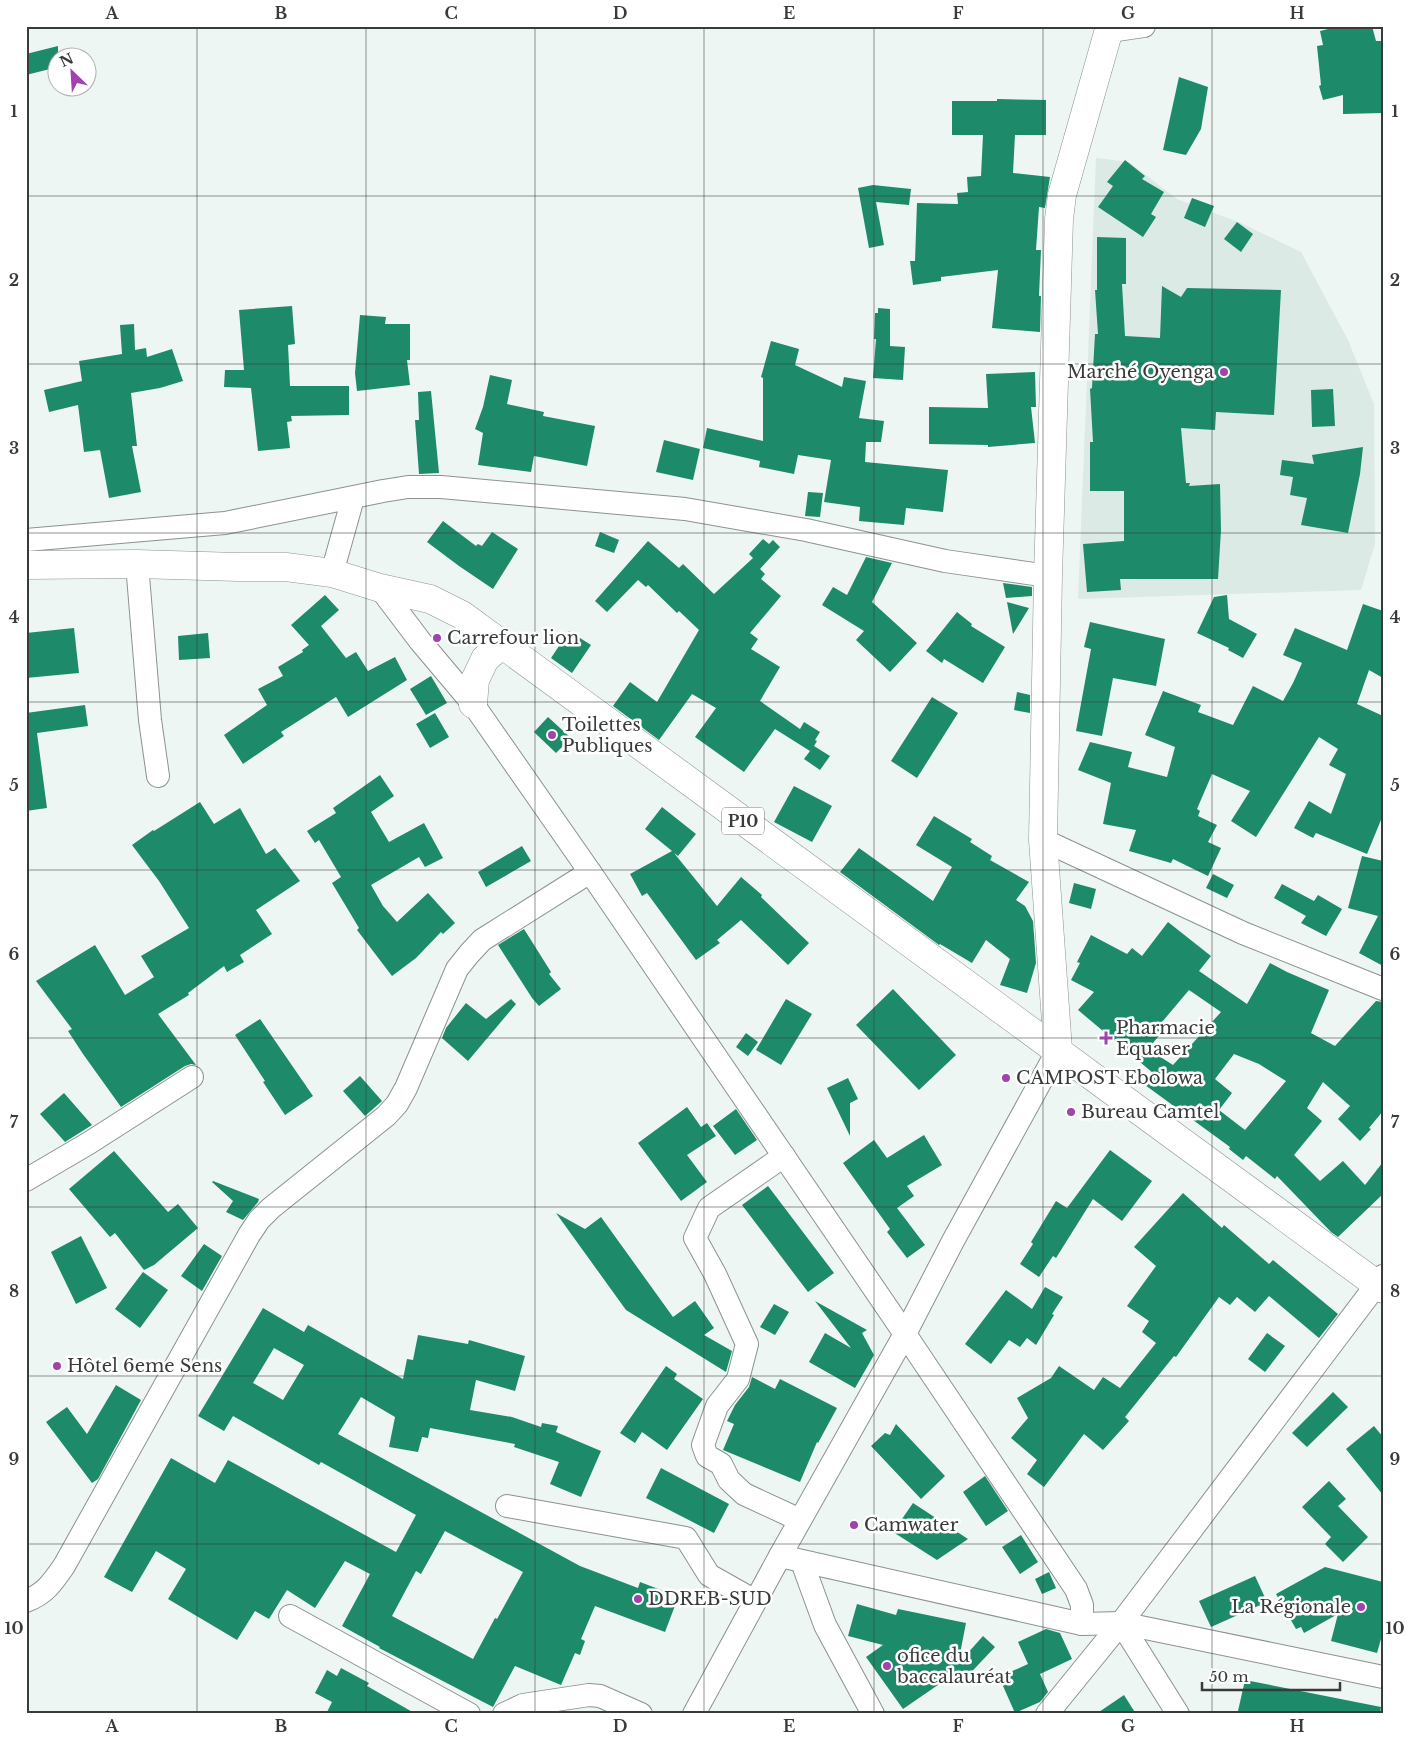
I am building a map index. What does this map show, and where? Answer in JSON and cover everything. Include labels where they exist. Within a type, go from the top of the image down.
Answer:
[{"type":"main road","points":[[1058,1050],[1042,840],[1048,576],[1060,211],[1062,195],[1109,28]]},
{"type":"main road","name":"P10","points":[[26,566],[137,564],[286,567],[332,573],[380,588],[430,598],[462,615],[1380,1283]]},
{"type":"main road","points":[[473,704],[475,680],[485,659],[501,645]]},
{"type":"street","points":[[1109,28],[1144,26]]},
{"type":"street","points":[[26,540],[225,523],[400,488],[441,487],[685,509],[806,530],[945,561],[1048,576]]},
{"type":"street","points":[[332,573],[353,498]]},
{"type":"street","points":[[137,564],[150,720],[158,776]]},
{"type":"street","points":[[380,588],[420,641],[473,704],[905,1334],[1076,1590],[1082,1605],[1082,1624]]},
{"type":"street","points":[[1042,840],[1243,933],[1383,989]]},
{"type":"street","points":[[26,1601],[38,1596],[52,1583],[64,1566],[249,1234],[259,1220],[271,1208],[386,1116],[397,1104],[457,969],[482,940],[590,872]]},
{"type":"street","points":[[694,1714],[755,1601],[905,1334],[1058,1050]]},
{"type":"street","points":[[26,1180],[192,1077]]},
{"type":"street","points":[[784,1156],[709,1208],[695,1238],[715,1274],[747,1344],[738,1379],[717,1406],[703,1445],[707,1456],[721,1464],[728,1480],[744,1494],[800,1520]]},
{"type":"street","points":[[1047,1714],[1121,1623],[1380,1283]]},
{"type":"street","points":[[506,1506],[686,1538],[709,1575],[755,1601]]},
{"type":"street","points":[[780,1556],[1082,1624],[1121,1623],[1383,1677]]},
{"type":"street","points":[[802,1562],[825,1625],[873,1714]]},
{"type":"street","points":[[290,1616],[469,1714]]},
{"type":"street","points":[[1121,1623],[1178,1714]]},
{"type":"street","points":[[504,1714],[523,1705],[589,1695],[600,1696],[641,1714]]},
{"type":"shaded area","name":"Marché Oyenga","points":[[1096,158],[1129,162],[1177,199],[1241,223],[1301,252],[1348,340],[1374,404],[1375,544],[1361,590],[1078,599]]},
{"type":"building","points":[[1340,26],[1372,26],[1376,41],[1383,41],[1383,113],[1343,114],[1343,95],[1323,100],[1319,86],[1321,85],[1317,46],[1323,45],[1320,31]]},
{"type":"building","points":[[48,48],[48,70],[26,75],[26,54]]},
{"type":"building","points":[[1179,77],[1208,87],[1201,129],[1186,155],[1163,150]]},
{"type":"building","points":[[997,99],[1046,100],[1046,135],[1015,135],[1013,173],[1050,177],[1045,208],[1039,207],[1036,250],[1041,250],[1040,332],[992,328],[998,270],[941,277],[941,281],[913,285],[910,261],[915,261],[917,203],[958,204],[957,193],[968,192],[967,177],[981,176],[983,135],[952,135],[952,101],[997,101]]},
{"type":"building","points":[[1125,160],[1145,176],[1142,179],[1164,192],[1151,214],[1156,217],[1143,237],[1098,207],[1113,186],[1107,182]]},
{"type":"building","points":[[873,185],[911,189],[909,205],[876,202],[884,245],[869,248],[858,188]]},
{"type":"building","points":[[1192,198],[1214,206],[1205,227],[1184,218]]},
{"type":"building","points":[[1237,222],[1253,234],[1241,252],[1224,239]]},
{"type":"building","points":[[1097,237],[1126,238],[1126,284],[1122,284],[1125,336],[1160,338],[1162,286],[1181,297],[1187,288],[1281,290],[1274,415],[1216,412],[1215,430],[1181,428],[1186,483],[1190,483],[1189,486],[1220,484],[1221,530],[1218,579],[1120,579],[1121,590],[1087,592],[1083,544],[1124,541],[1124,491],[1090,491],[1090,442],[1093,442],[1090,389],[1092,388],[1095,334],[1098,334],[1095,290],[1097,290]]},
{"type":"building","points":[[292,306],[295,344],[288,345],[290,386],[349,386],[349,415],[291,416],[292,421],[287,422],[290,448],[258,451],[251,388],[224,387],[225,370],[244,370],[239,310]]},
{"type":"building","points":[[878,308],[890,309],[890,346],[905,347],[903,380],[873,378],[876,339],[874,339],[875,313],[878,313]]},
{"type":"building","points":[[360,315],[386,317],[385,324],[410,324],[410,360],[407,360],[410,385],[357,391],[355,373]]},
{"type":"building","points":[[134,324],[135,350],[146,348],[147,357],[172,349],[183,381],[160,388],[131,393],[137,446],[132,446],[141,492],[109,498],[100,450],[84,452],[78,405],[49,412],[44,390],[82,381],[79,361],[122,354],[120,325]]},
{"type":"building","points":[[771,341],[799,349],[795,365],[842,387],[844,377],[866,381],[859,418],[884,421],[881,442],[866,442],[865,462],[948,470],[943,512],[906,508],[904,525],[859,521],[860,507],[824,502],[831,460],[798,455],[794,474],[759,467],[760,461],[703,448],[707,428],[763,441],[763,378],[761,377]]},
{"type":"building","points":[[1035,372],[1036,407],[1031,407],[1035,443],[988,447],[988,445],[929,444],[929,407],[988,408],[986,374]]},
{"type":"building","points":[[490,375],[512,380],[507,404],[544,412],[543,416],[595,426],[587,466],[534,456],[531,472],[478,465],[483,433],[475,429],[483,407]]},
{"type":"building","points":[[1333,389],[1335,426],[1312,427],[1311,390]]},
{"type":"building","points":[[431,391],[439,473],[419,474],[415,420],[419,420],[418,392]]},
{"type":"building","points":[[664,440],[700,449],[693,480],[656,472]]},
{"type":"building","points":[[1363,447],[1360,474],[1348,533],[1301,525],[1307,498],[1290,495],[1293,477],[1280,475],[1282,460],[1314,464],[1312,455]]},
{"type":"building","points":[[808,492],[823,493],[820,517],[805,516]]},
{"type":"building","points":[[443,521],[476,546],[478,544],[482,546],[492,532],[518,549],[493,589],[427,542]]},
{"type":"building","points":[[600,532],[619,540],[614,553],[595,546]]},
{"type":"building","points":[[763,539],[769,544],[773,540],[780,547],[760,569],[765,574],[761,579],[781,596],[750,633],[758,639],[751,649],[780,667],[760,701],[800,729],[804,722],[820,732],[814,746],[830,756],[820,770],[804,759],[810,751],[775,729],[744,772],[695,737],[716,708],[692,694],[659,740],[613,706],[630,682],[657,702],[699,630],[679,611],[677,613],[648,585],[646,587],[638,580],[607,612],[595,601],[648,541],[679,568],[683,564],[714,594],[753,558],[749,554]]},
{"type":"building","points":[[866,557],[892,563],[872,602],[917,643],[890,672],[856,640],[864,631],[822,605],[833,587],[847,595]]},
{"type":"building","points":[[1003,583],[1032,587],[1032,596],[1006,598]]},
{"type":"building","points":[[325,595],[339,610],[321,626],[346,658],[356,652],[368,671],[395,657],[407,680],[348,717],[336,697],[281,732],[284,736],[243,764],[224,735],[267,705],[258,689],[283,676],[278,667],[303,652],[302,650],[309,645],[291,625]]},
{"type":"building","points":[[1227,595],[1229,619],[1257,634],[1243,658],[1228,650],[1229,648],[1197,633],[1214,597]]},
{"type":"building","points":[[1007,602],[1029,608],[1013,634]]},
{"type":"building","points":[[1363,604],[1383,611],[1383,678],[1369,670],[1357,704],[1383,716],[1383,815],[1367,854],[1316,833],[1313,838],[1294,828],[1309,801],[1331,814],[1346,774],[1329,765],[1338,749],[1319,737],[1256,837],[1231,821],[1250,791],[1212,774],[1197,809],[1200,811],[1198,816],[1217,825],[1208,842],[1221,848],[1208,876],[1173,859],[1171,863],[1129,851],[1136,830],[1103,824],[1111,783],[1078,770],[1090,742],[1132,752],[1128,767],[1167,777],[1175,747],[1145,735],[1163,691],[1201,705],[1198,712],[1233,725],[1253,686],[1283,701],[1302,663],[1283,655],[1295,628],[1347,650]]},
{"type":"building","points":[[957,612],[972,624],[971,626],[1005,647],[983,683],[944,659],[942,663],[926,651]]},
{"type":"building","points":[[1090,622],[1165,639],[1156,686],[1113,678],[1102,736],[1076,731],[1091,649],[1084,647]]},
{"type":"building","points":[[74,628],[79,673],[26,678],[26,633]]},
{"type":"building","points":[[569,631],[591,645],[572,673],[551,658]]},
{"type":"building","points":[[208,633],[210,658],[179,660],[178,636]]},
{"type":"building","points":[[431,676],[447,703],[426,715],[410,689]]},
{"type":"building","points":[[1017,692],[1030,695],[1030,713],[1014,710]]},
{"type":"building","points":[[932,697],[958,713],[917,778],[891,761]]},
{"type":"building","points":[[85,705],[88,726],[37,733],[47,808],[26,811],[26,713]]},
{"type":"building","points":[[435,713],[449,737],[430,748],[416,724]]},
{"type":"building","name":"Toilettes Publiques","points":[[548,717],[571,738],[556,753],[534,732]]},
{"type":"building","points":[[380,775],[394,796],[371,812],[389,842],[424,823],[443,858],[425,867],[419,857],[371,885],[383,906],[397,922],[428,893],[455,923],[443,934],[441,932],[416,958],[392,976],[357,930],[359,928],[332,883],[341,877],[319,840],[315,843],[307,831],[336,813],[333,808]]},
{"type":"building","points":[[794,786],[832,806],[812,842],[774,822]]},
{"type":"building","points":[[200,802],[214,824],[240,808],[266,854],[275,848],[300,881],[256,910],[272,934],[240,955],[244,962],[227,972],[224,966],[188,993],[189,995],[158,1014],[196,1065],[185,1066],[121,1107],[68,1031],[72,1029],[36,981],[95,945],[125,995],[154,977],[141,956],[189,928],[159,881],[132,845]]},
{"type":"building","points":[[662,807],[696,834],[678,856],[674,853],[717,906],[741,877],[762,895],[761,897],[809,943],[788,965],[741,920],[717,940],[720,943],[696,960],[647,893],[642,896],[630,874],[672,851],[645,829]]},
{"type":"building","points":[[934,816],[972,839],[970,842],[992,856],[990,860],[1029,882],[1016,900],[1025,906],[1033,921],[1036,963],[1027,993],[1000,985],[1010,959],[986,940],[972,963],[939,945],[840,872],[859,848],[933,901],[952,867],[916,845]]},
{"type":"building","points":[[522,846],[531,861],[486,887],[478,872]]},
{"type":"building","points":[[1362,856],[1383,861],[1383,966],[1359,953],[1378,916],[1348,908]]},
{"type":"building","points":[[1213,874],[1234,885],[1227,898],[1206,888]]},
{"type":"building","points":[[1074,883],[1096,889],[1091,909],[1069,903]]},
{"type":"building","points":[[1282,884],[1314,901],[1318,895],[1342,909],[1326,936],[1301,923],[1306,916],[1274,898]]},
{"type":"building","points":[[1168,922],[1211,956],[1199,971],[1247,1004],[1270,963],[1329,990],[1311,1033],[1335,1046],[1376,1001],[1383,1002],[1383,1111],[1360,1141],[1338,1119],[1350,1106],[1323,1082],[1307,1108],[1322,1121],[1294,1155],[1320,1181],[1343,1161],[1365,1185],[1383,1162],[1383,1194],[1338,1237],[1277,1176],[1275,1179],[1246,1156],[1243,1160],[1229,1149],[1230,1147],[1145,1085],[1153,1073],[1078,1010],[1094,992],[1071,980],[1080,963],[1077,962],[1091,935],[1127,954],[1132,948],[1142,956]],"holes":[[[1189,990],[1221,1012],[1173,1065],[1148,1049],[1162,1032],[1157,1028]],[[1234,1054],[1259,1064],[1286,1081],[1245,1130],[1219,1110],[1232,1093],[1215,1079]]]},
{"type":"building","points":[[524,929],[551,972],[549,974],[561,989],[539,1006],[498,945]]},
{"type":"building","points":[[893,989],[956,1055],[919,1090],[856,1025]]},
{"type":"building","points":[[511,999],[516,1004],[468,1061],[442,1038],[446,1028],[466,1003],[486,1019]]},
{"type":"building","points":[[786,999],[812,1014],[781,1065],[756,1050]]},
{"type":"building","points":[[260,1019],[313,1096],[285,1115],[235,1035]]},
{"type":"building","points":[[746,1033],[758,1042],[748,1056],[736,1047]]},
{"type":"building","points":[[360,1076],[382,1101],[365,1116],[343,1091]]},
{"type":"building","points":[[848,1078],[858,1099],[850,1103],[850,1136],[827,1088]]},
{"type":"building","points":[[64,1093],[92,1125],[65,1142],[40,1114]]},
{"type":"building","points":[[687,1107],[701,1127],[707,1123],[716,1136],[687,1155],[707,1182],[681,1201],[638,1143]]},
{"type":"building","points":[[736,1109],[757,1140],[735,1155],[713,1126]]},
{"type":"building","points":[[924,1135],[942,1165],[907,1186],[914,1196],[897,1208],[925,1245],[907,1258],[887,1232],[890,1229],[843,1163],[874,1140],[887,1158]]},
{"type":"building","points":[[1110,1150],[1152,1181],[1122,1221],[1093,1199],[1056,1258],[1053,1256],[1039,1277],[1020,1264],[1033,1244],[1031,1242],[1056,1201],[1067,1208]]},
{"type":"building","points":[[114,1151],[168,1212],[178,1204],[198,1228],[154,1265],[144,1270],[115,1233],[110,1237],[69,1189]]},
{"type":"building","points":[[213,1181],[259,1199],[258,1202],[243,1220],[226,1212],[233,1201]]},
{"type":"building","points":[[768,1186],[834,1273],[808,1292],[742,1205]]},
{"type":"building","points":[[1183,1193],[1222,1228],[1224,1225],[1269,1264],[1273,1260],[1338,1314],[1319,1338],[1269,1296],[1255,1312],[1237,1297],[1230,1305],[1219,1297],[1176,1357],[1174,1356],[1125,1417],[1129,1421],[1103,1450],[1084,1434],[1044,1487],[1027,1474],[1037,1460],[1011,1438],[1028,1418],[1017,1398],[1051,1378],[1059,1366],[1094,1390],[1103,1377],[1120,1388],[1156,1343],[1142,1332],[1149,1321],[1127,1306],[1156,1266],[1134,1247]]},
{"type":"building","points":[[556,1213],[585,1229],[601,1217],[673,1317],[695,1301],[714,1328],[704,1335],[732,1351],[726,1372],[626,1310]]},
{"type":"building","points":[[81,1236],[107,1288],[76,1304],[51,1252]]},
{"type":"building","points":[[204,1244],[222,1256],[202,1291],[181,1276]]},
{"type":"building","points":[[143,1272],[168,1290],[140,1328],[115,1309]]},
{"type":"building","points":[[1045,1287],[1063,1297],[1036,1345],[1027,1338],[1020,1347],[1009,1340],[991,1364],[965,1344],[1006,1290],[1032,1309]]},
{"type":"building","points":[[815,1301],[867,1330],[862,1333],[874,1355],[855,1388],[809,1362],[825,1333],[851,1348]]},
{"type":"building","points":[[774,1304],[789,1312],[775,1335],[760,1327]]},
{"type":"building","points":[[263,1308],[304,1332],[308,1325],[403,1379],[407,1359],[413,1360],[418,1335],[468,1344],[469,1340],[525,1356],[515,1391],[476,1380],[470,1410],[512,1417],[541,1427],[542,1423],[558,1426],[556,1432],[601,1451],[581,1497],[550,1484],[559,1462],[514,1447],[515,1444],[430,1428],[428,1438],[422,1437],[418,1452],[389,1447],[395,1417],[361,1397],[338,1434],[580,1566],[638,1588],[640,1582],[669,1593],[664,1598],[676,1603],[665,1632],[595,1606],[581,1639],[585,1641],[580,1655],[575,1653],[561,1685],[515,1666],[493,1707],[379,1648],[342,1626],[370,1574],[345,1561],[315,1608],[287,1590],[269,1619],[255,1611],[237,1640],[168,1599],[186,1569],[156,1551],[132,1592],[104,1577],[171,1458],[215,1483],[228,1460],[396,1552],[416,1515],[321,1462],[319,1465],[233,1416],[224,1431],[198,1416]],"holes":[[[274,1348],[304,1365],[283,1400],[253,1383]],[[445,1531],[523,1572],[473,1659],[392,1616],[416,1571],[421,1574]]]},
{"type":"building","points":[[1267,1333],[1285,1346],[1265,1372],[1248,1359]]},
{"type":"building","points":[[666,1366],[677,1374],[674,1379],[703,1399],[667,1450],[642,1432],[635,1443],[620,1433]]},
{"type":"building","points":[[752,1377],[775,1389],[780,1379],[837,1408],[817,1442],[800,1482],[723,1450],[734,1424],[727,1421],[735,1405],[749,1387]]},
{"type":"building","points":[[116,1385],[141,1400],[98,1479],[92,1483],[46,1422],[67,1407],[87,1434]]},
{"type":"building","points":[[1333,1392],[1348,1407],[1307,1447],[1292,1433]]},
{"type":"building","points":[[896,1424],[945,1476],[921,1499],[871,1446],[885,1433],[890,1435]]},
{"type":"building","points":[[1374,1426],[1383,1437],[1383,1495],[1346,1449]]},
{"type":"building","points":[[661,1468],[729,1504],[714,1533],[646,1498]]},
{"type":"building","points":[[985,1476],[1008,1511],[986,1526],[963,1492]]},
{"type":"building","points":[[1329,1481],[1346,1499],[1338,1506],[1368,1537],[1343,1562],[1325,1544],[1331,1537],[1302,1507]]},
{"type":"building","points":[[913,1503],[968,1539],[937,1560],[893,1532]]},
{"type":"building","points":[[1021,1535],[1038,1562],[1020,1574],[1002,1547]]},
{"type":"building","points":[[1325,1567],[1383,1582],[1383,1632],[1377,1653],[1331,1641],[1338,1614],[1304,1633],[1301,1627],[1296,1629],[1276,1594]]},
{"type":"building","points":[[1049,1572],[1056,1588],[1042,1594],[1035,1579]]},
{"type":"building","points":[[1255,1576],[1267,1602],[1211,1627],[1199,1601]]},
{"type":"building","points":[[857,1604],[896,1615],[898,1609],[966,1623],[958,1664],[983,1636],[995,1647],[960,1684],[951,1676],[903,1709],[866,1657],[883,1645],[848,1636]]},
{"type":"building","points":[[1046,1629],[1060,1633],[1072,1659],[1040,1674],[1048,1692],[1040,1702],[1015,1713],[999,1677],[1028,1664],[1018,1642]]},
{"type":"building","points":[[341,1668],[369,1683],[367,1686],[416,1714],[326,1714],[332,1702],[315,1693],[327,1670],[337,1676]]},
{"type":"building","points":[[1245,1680],[1381,1707],[1380,1714],[1251,1714],[1238,1711]]},
{"type":"building","points":[[1124,1695],[1136,1714],[1096,1714]]},
{"type":"place","name":"Marché Oyenga","points":[[1224,372]]},
{"type":"place","name":"Carrefour lion","points":[[437,638]]},
{"type":"place","name":"Toilettes Publiques","points":[[552,735]]},
{"type":"place","name":"Pharmacie Equaser","points":[[1106,1038]]},
{"type":"place","name":"CAMPOST Ebolowa","points":[[1006,1078]]},
{"type":"place","name":"Bureau Camtel","points":[[1071,1112]]},
{"type":"place","name":"Hôtel 6eme Sens","points":[[57,1366]]},
{"type":"place","name":"Camwater","points":[[854,1525]]},
{"type":"place","name":"DDREB-SUD","points":[[638,1599]]},
{"type":"place","name":"La Régionale","points":[[1361,1607]]},
{"type":"place","name":"ofice du baccalauréat","points":[[887,1666]]}]
